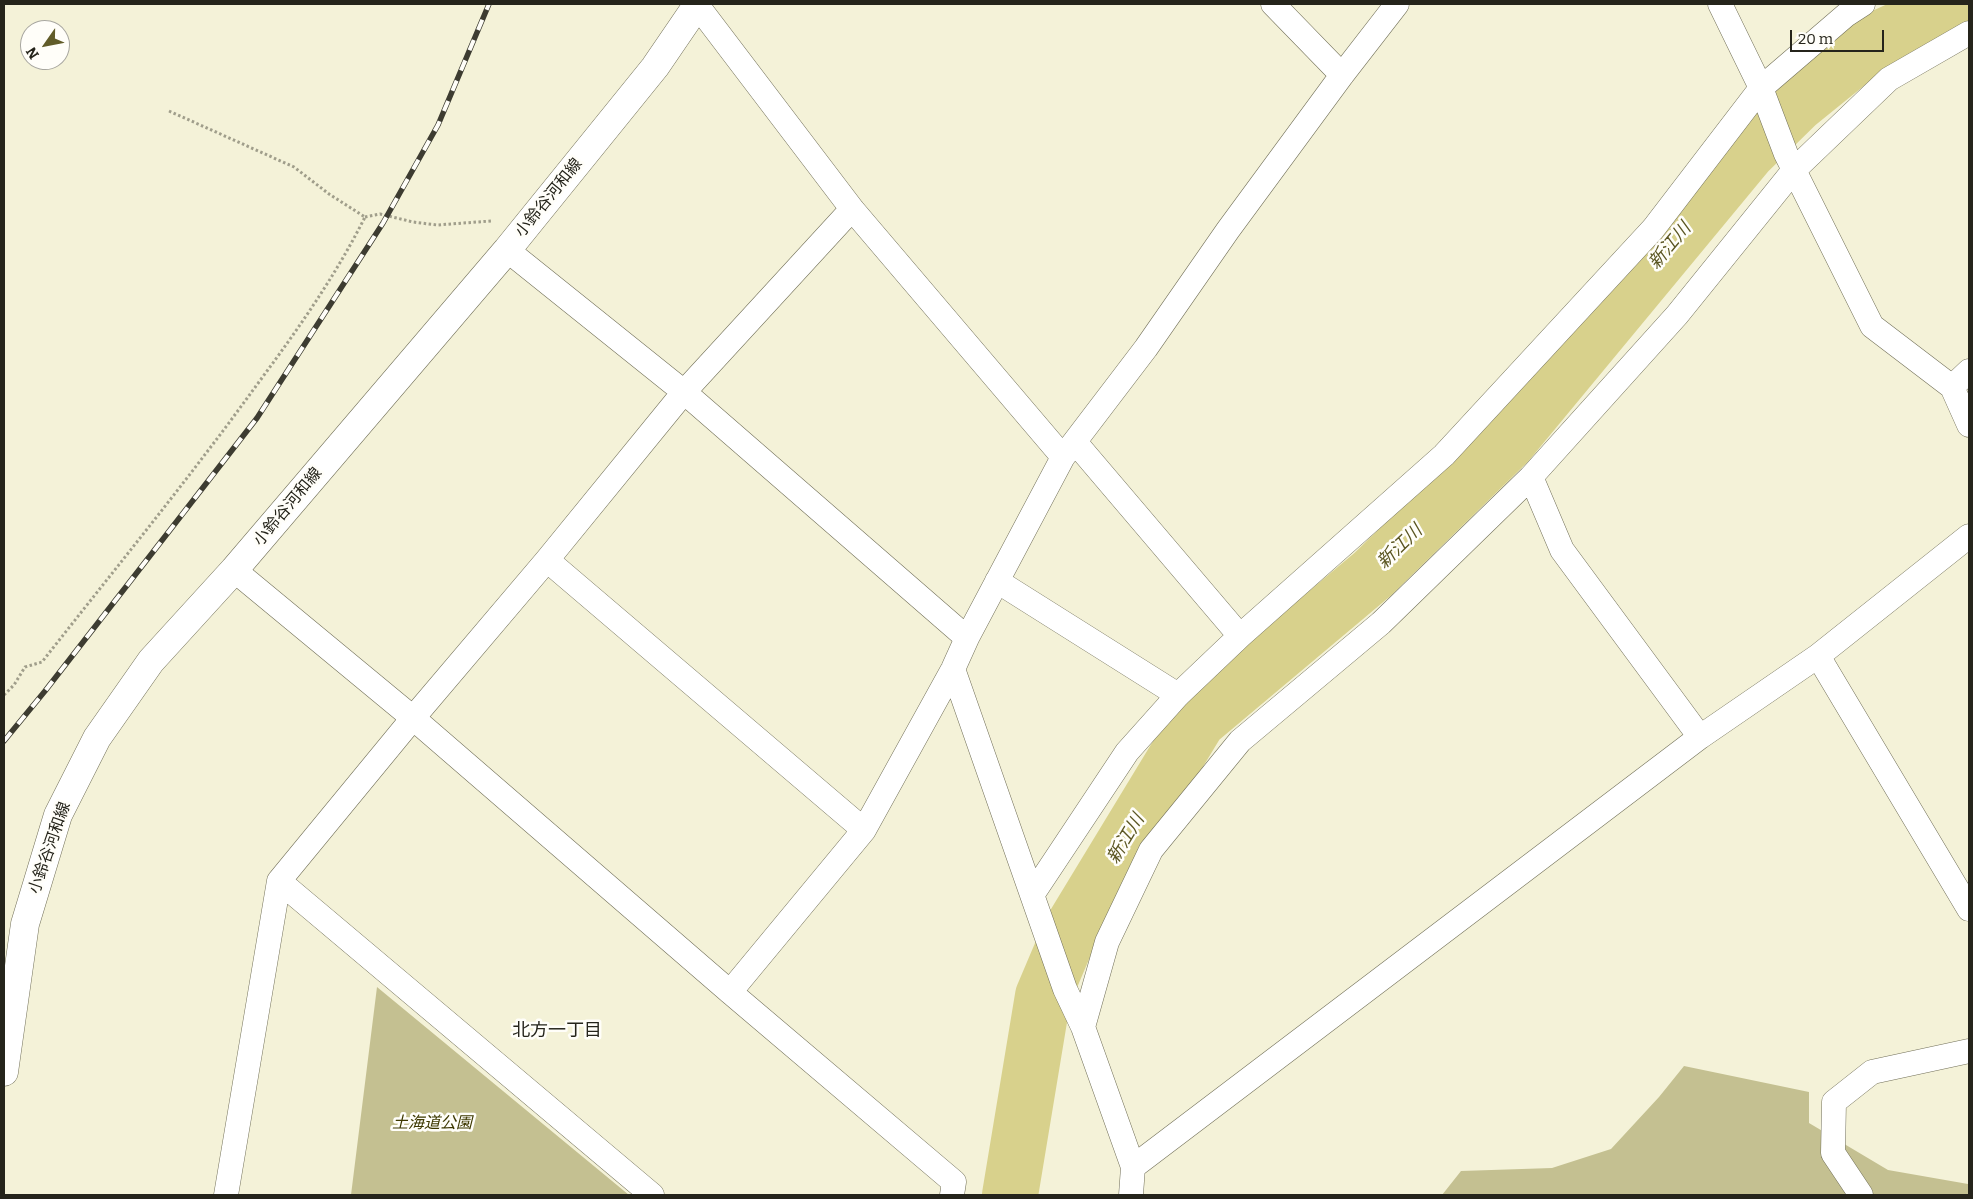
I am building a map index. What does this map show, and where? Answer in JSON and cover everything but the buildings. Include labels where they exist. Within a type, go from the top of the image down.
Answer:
[{"type":"main road","name":"小鈴谷河和線","points":[[4,1072],[25,924],[58,815],[97,738],[146,669],[234,570],[514,241],[656,67],[698,4]]},
{"type":"street","points":[[698,4],[852,209],[1240,636]]},
{"type":"street","points":[[1273,4],[1342,75]]},
{"type":"street","points":[[730,992],[864,830],[953,669],[997,581],[1069,449],[1146,348],[1228,230],[1342,75],[1397,4]]},
{"type":"street","points":[[1720,4],[1761,88],[1790,162],[1872,326],[1952,387],[1969,425]]},
{"type":"street","points":[[1032,895],[1127,752],[1178,695],[1240,636],[1444,455],[1652,229],[1761,88],[1846,14],[1863,4]]},
{"type":"street","points":[[1083,1028],[1106,942],[1151,850],[1240,741],[1381,623],[1531,477],[1677,315],[1790,162],[1889,79],[1969,33]]},
{"type":"street","points":[[226,1195],[279,881],[413,718],[547,560],[684,392],[852,209]]},
{"type":"street","points":[[514,241],[684,392],[967,638]]},
{"type":"street","points":[[1952,387],[1969,371]]},
{"type":"street","points":[[1531,477],[1562,550],[1700,737]]},
{"type":"street","points":[[1133,1167],[1700,737],[1818,656],[1969,536]]},
{"type":"street","points":[[547,560],[864,830]]},
{"type":"street","points":[[234,570],[413,718],[730,992],[954,1182],[952,1195]]},
{"type":"street","points":[[997,581],[1178,695]]},
{"type":"street","points":[[1818,656],[1969,910]]},
{"type":"street","points":[[953,669],[1065,989],[1083,1028],[1133,1167],[1131,1195]]},
{"type":"street","points":[[279,881],[652,1195]]},
{"type":"street","points":[[1861,1195],[1833,1153],[1834,1102],[1872,1072],[1969,1051]]},
{"type":"path","points":[[169,111],[294,167],[329,194],[365,217],[380,214],[413,222],[437,225],[506,219],[514,241]]},
{"type":"path","points":[[4,696],[25,667],[42,662],[210,450],[293,335],[349,249],[365,217]]},
{"type":"green space","name":"土海道公園","points":[[377,987],[629,1195],[351,1195]]},
{"type":"green space","points":[[1684,1066],[1809,1092],[1809,1123],[1888,1170],[1968,1184],[1969,1195],[1442,1195],[1461,1171],[1552,1168],[1611,1149],[1659,1097]]},
{"type":"waterway","name":"新江川","points":[[1010,1195],[1043,996],[1071,930],[1198,721],[1373,574],[1508,442],[1748,152],[1797,104],[1876,40],[1955,4]]},
{"type":"railway","points":[[4,741],[257,418],[383,223],[438,125],[489,4]]},
{"type":"district","name":"北方一丁目","points":[[557,1031]]}]
